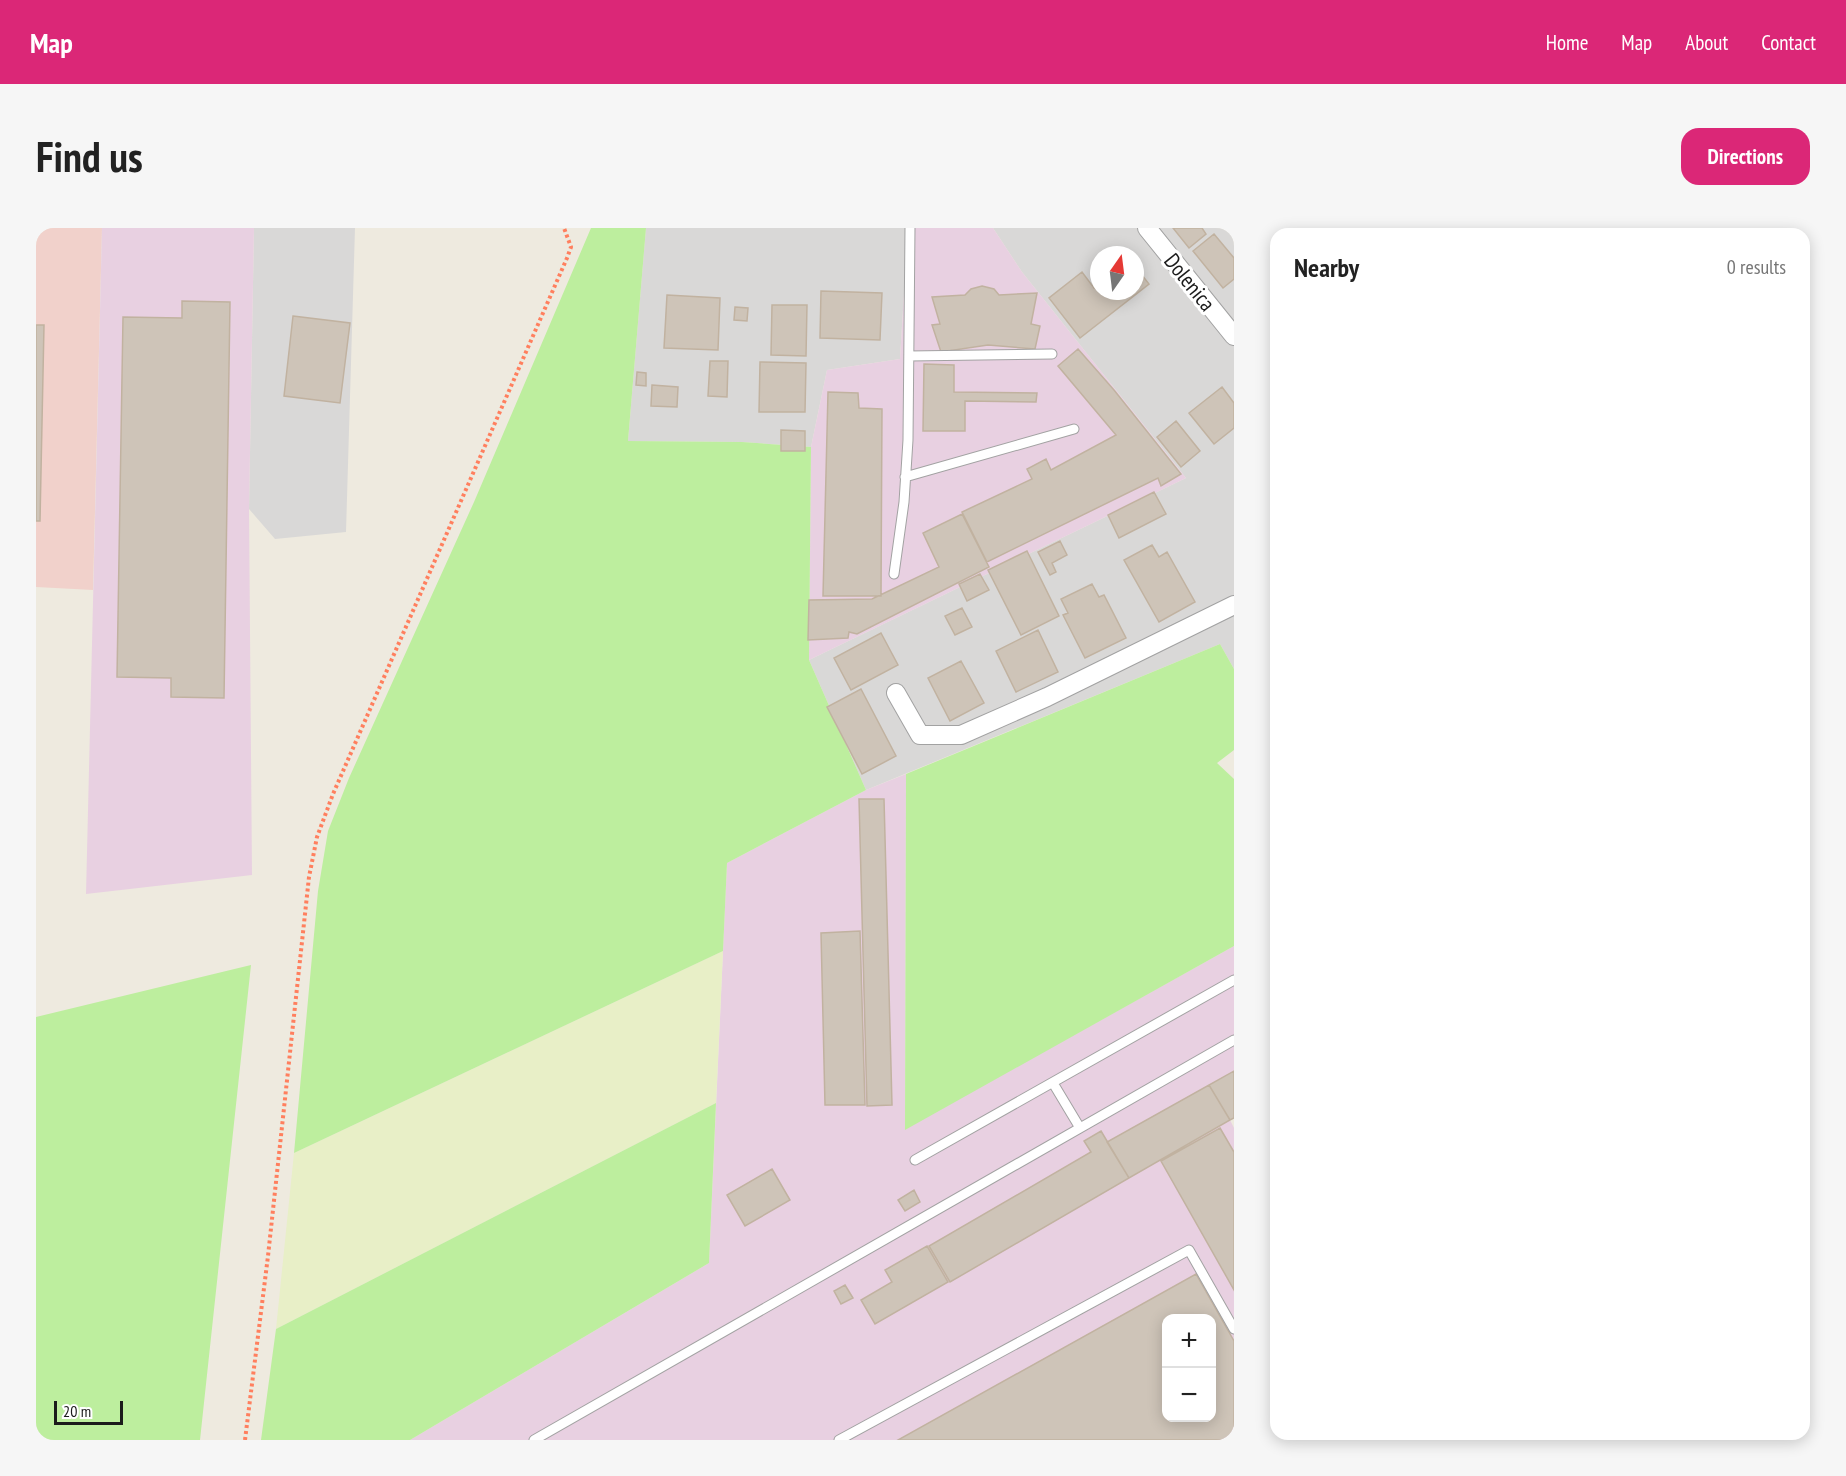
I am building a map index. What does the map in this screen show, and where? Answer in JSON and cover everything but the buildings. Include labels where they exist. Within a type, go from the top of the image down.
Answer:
[{"type":"street","name":"Dolenica","points":[[1147,228],[1234,336]]},
{"type":"street","points":[[896,693],[920,735],[961,735],[1047,697],[1234,605]]},
{"type":"lane","points":[[894,574],[905,477],[910,228]]},
{"type":"lane","points":[[909,356],[1052,354]]},
{"type":"lane","points":[[905,477],[1074,429]]},
{"type":"lane","points":[[915,1161],[1234,980]]},
{"type":"lane","points":[[534,1440],[1234,1040]]},
{"type":"lane","points":[[1053,1083],[1080,1128]]},
{"type":"lane","points":[[839,1440],[1189,1250],[1234,1329]]},
{"type":"path","points":[[245,1440],[309,877],[317,837],[333,794],[567,258],[571,247],[564,228]]},
{"type":"shaded area","points":[[36,228],[102,228],[93,590],[36,587]]},
{"type":"shaded area","points":[[102,228],[254,228],[249,509],[252,875],[86,894]]},
{"type":"shaded area","points":[[254,228],[355,228],[346,532],[275,539],[249,509]]},
{"type":"shaded area","points":[[646,228],[908,228],[900,359],[827,370],[811,447],[742,442],[628,441]]},
{"type":"shaded area","points":[[908,228],[993,228],[1022,272],[1186,478],[809,660],[811,447],[827,370],[900,359]]},
{"type":"shaded area","points":[[993,228],[1234,228],[1234,669],[1220,644],[866,790],[809,660],[1186,478],[1022,272]]},
{"type":"shaded area","points":[[906,774],[905,1129],[1234,946],[1234,1118],[1230,1120],[1234,1128],[1234,1440],[410,1440],[709,1263],[727,863],[866,790]]},
{"type":"green space","points":[[591,228],[646,228],[628,441],[742,442],[811,447],[809,660],[866,790],[727,863],[723,951],[294,1153],[318,891],[328,831],[349,778],[474,502]]},
{"type":"green space","points":[[1220,644],[1234,669],[1234,750],[1217,763],[1234,779],[1234,946],[905,1130],[906,774]]},
{"type":"green space","points":[[723,951],[716,1103],[276,1329],[294,1153]]},
{"type":"green space","points":[[251,965],[200,1440],[36,1440],[36,1017]]},
{"type":"green space","points":[[716,1103],[709,1263],[410,1440],[261,1440],[276,1329]]}]
